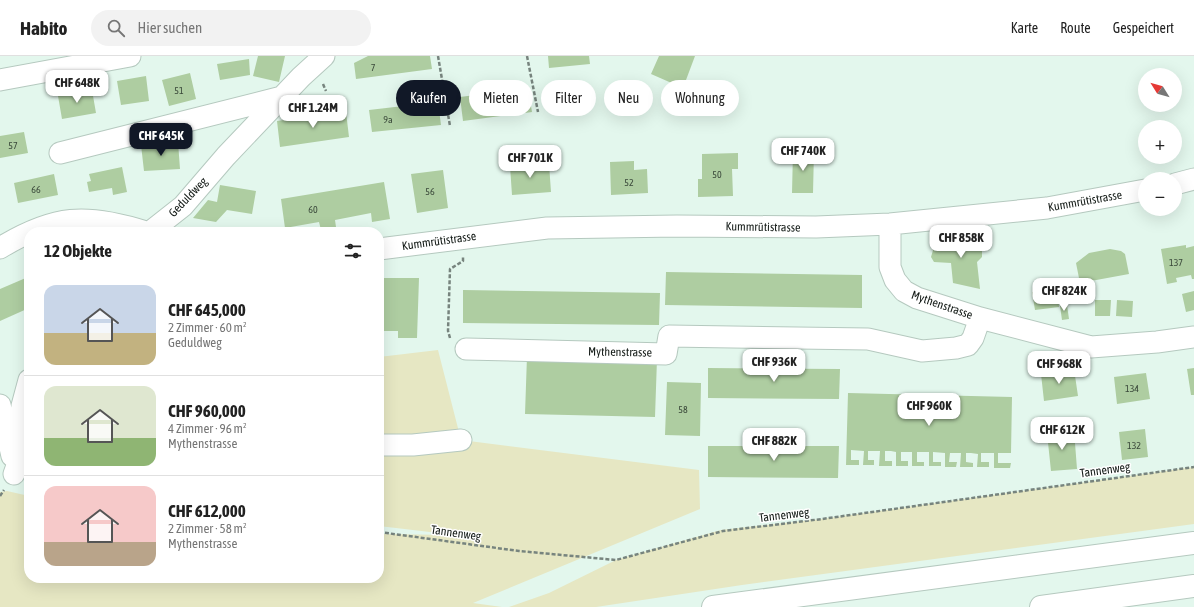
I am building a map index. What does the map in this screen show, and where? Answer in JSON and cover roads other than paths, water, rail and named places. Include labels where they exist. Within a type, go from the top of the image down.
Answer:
[{"type":"highway","points":[[713,607],[1194,543]]},
{"type":"highway","points":[[1041,607],[1194,586]]},
{"type":"street","points":[[0,80],[130,56]]},
{"type":"street","name":"Geduldweg","points":[[156,227],[183,206],[226,156],[301,77],[324,56]]},
{"type":"street","points":[[60,154],[282,98]]},
{"type":"street","points":[[1182,182],[1194,179]]},
{"type":"street","name":"Kummrütistrasse","points":[[384,248],[465,237],[547,228],[676,226],[816,227],[890,224],[1047,208],[1138,191]]},
{"type":"street","points":[[38,227],[61,221],[84,218],[105,220],[129,227]]},
{"type":"street","name":"Mythenstrasse","points":[[890,224],[890,267],[895,280],[904,291],[917,298],[980,318],[1092,347],[1157,342],[1194,336]]},
{"type":"street","points":[[0,248],[24,235]]},
{"type":"street","name":"Mythenstrasse","points":[[466,349],[666,354],[669,336],[868,339],[922,351],[956,348],[968,345],[973,338],[980,318]]},
{"type":"street","points":[[24,399],[22,406],[24,433]]},
{"type":"street","points":[[0,406],[11,448],[14,474],[24,448]]},
{"type":"street","points":[[384,444],[413,445],[461,440]]}]
